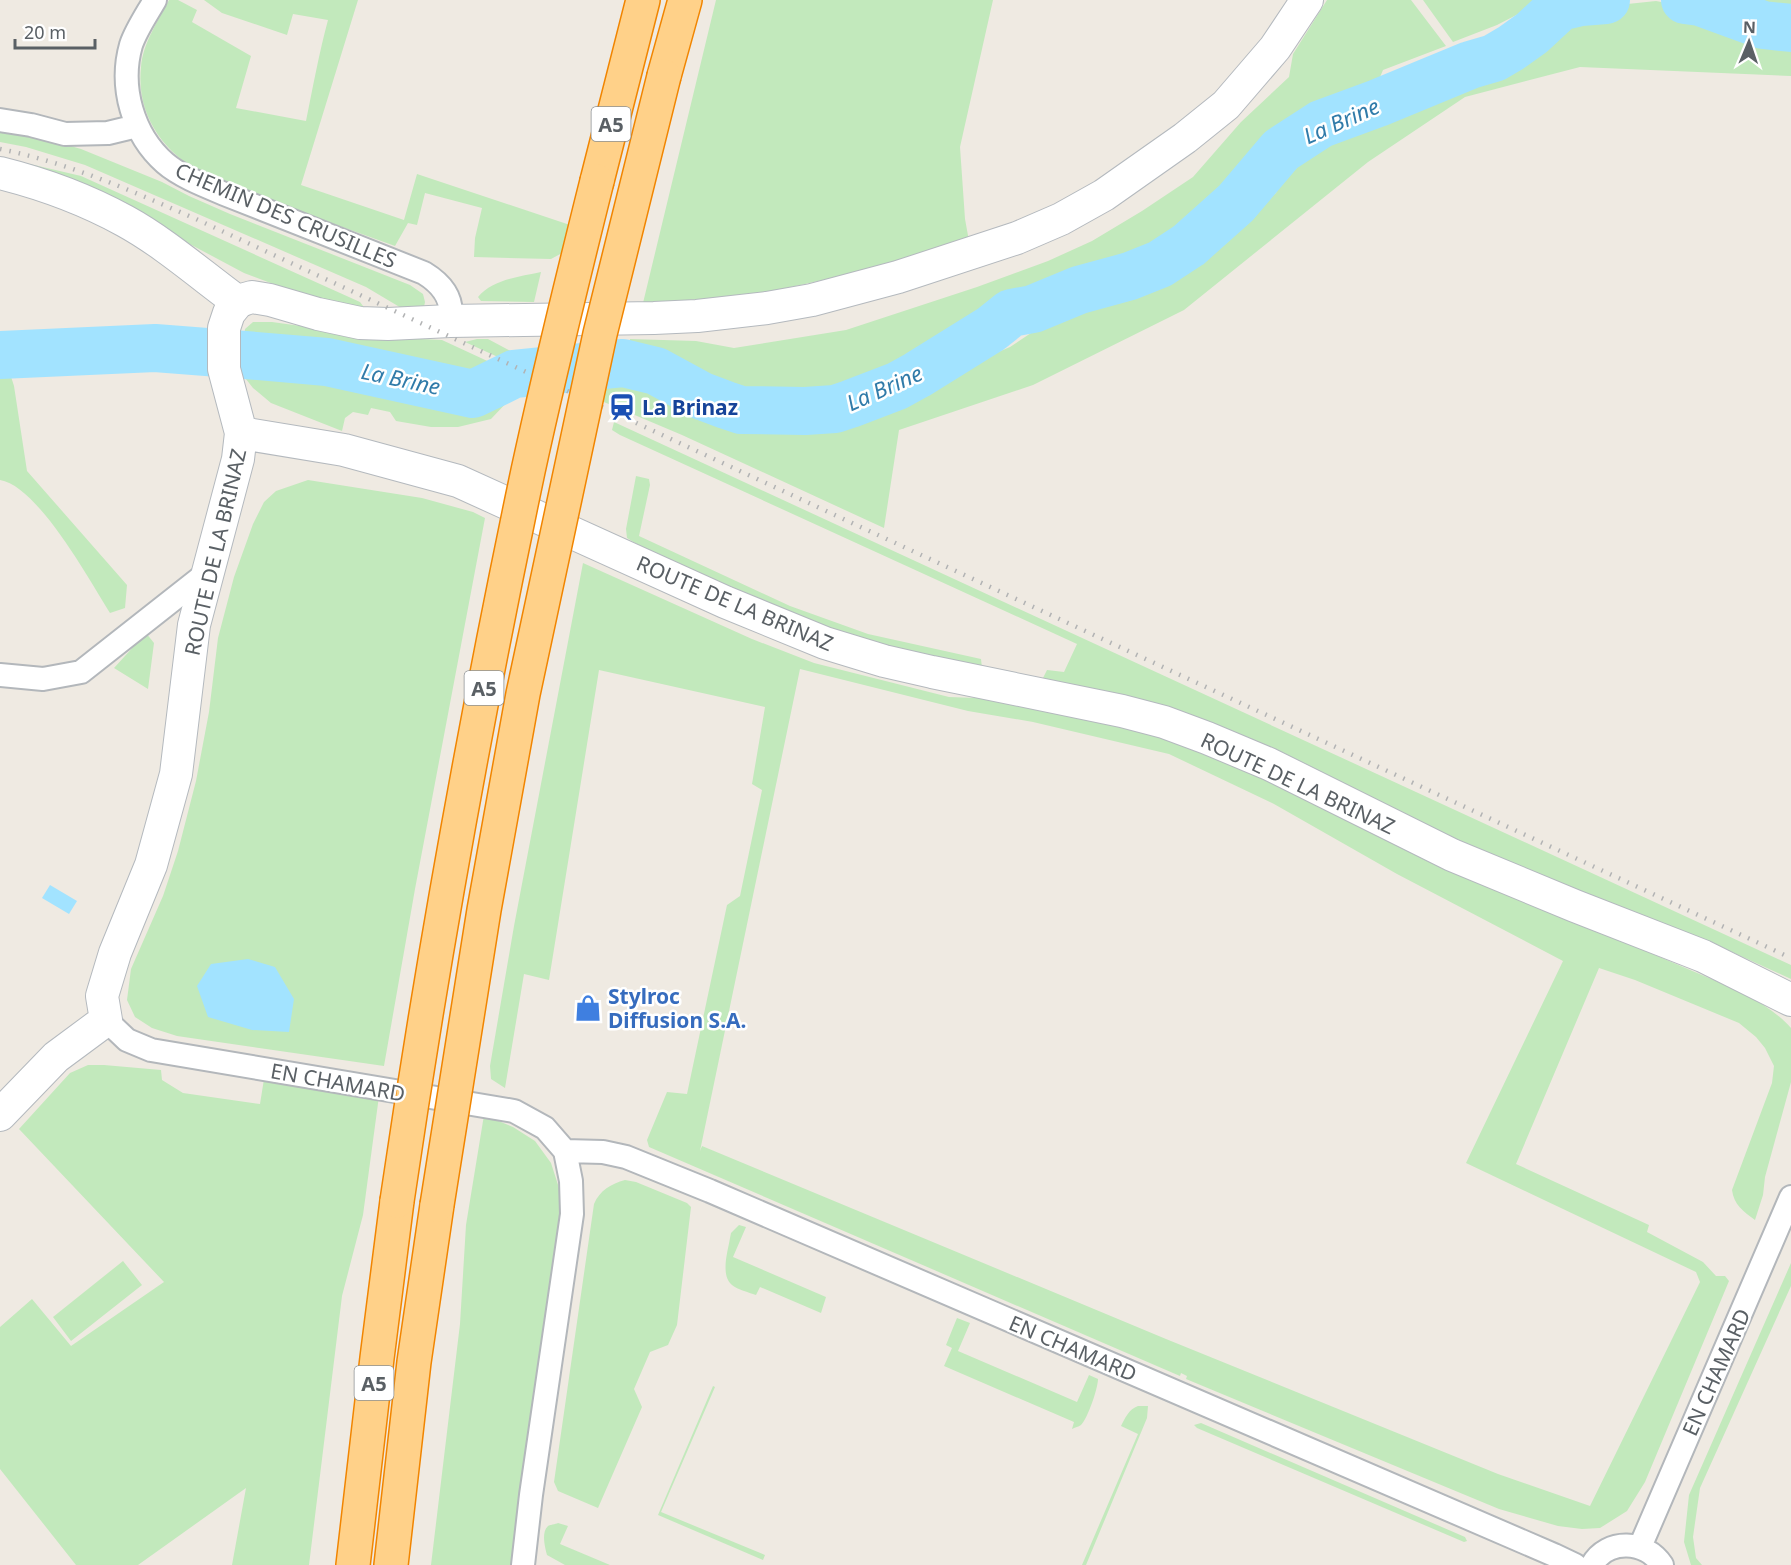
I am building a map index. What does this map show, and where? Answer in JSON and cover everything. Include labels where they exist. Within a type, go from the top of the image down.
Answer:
[{"type":"highway","name":"A5","points":[[353,1565],[376,1358],[397,1201],[431,977],[485,683],[559,334],[643,0]]},
{"type":"highway","name":"A5","points":[[391,1565],[414,1362],[437,1205],[484,910],[523,694],[600,334],[685,0]]},
{"type":"street","name":"CHEMIN DES CRUSILLES","points":[[154,0],[132,44],[126,72],[128,94],[137,126],[149,146],[166,164],[195,181],[424,273],[443,287],[452,312],[450,321]]},
{"type":"street","points":[[241,432],[224,369],[231,315],[252,297],[360,323],[388,324],[697,316],[767,308],[854,290],[1017,238],[1061,219],[1104,195],[1168,151],[1226,105],[1275,48],[1307,0]]},
{"type":"street","points":[[0,120],[65,134],[108,133],[137,126]]},
{"type":"street","points":[[0,173],[72,195],[126,222],[160,244],[231,315]]},
{"type":"street","name":"ROUTE DE LA BRINAZ","points":[[106,1020],[102,996],[115,952],[151,865],[176,774],[194,625],[238,459],[241,432],[344,450],[458,481],[734,606],[825,643],[884,661],[1122,711],[1164,722],[1269,764],[1452,855],[1703,956],[1791,1000]]},
{"type":"street","points":[[0,675],[44,679],[81,672],[208,572]]},
{"type":"street","points":[[0,1115],[56,1057],[106,1020]]},
{"type":"street","name":"EN CHAMARD","points":[[106,1020],[127,1040],[151,1050],[514,1111],[545,1128],[565,1151],[571,1181],[572,1214],[523,1565]]},
{"type":"street","name":"EN CHAMARD","points":[[565,1151],[603,1152],[626,1157],[681,1179],[1575,1565]]},
{"type":"street","name":"EN CHAMARD","points":[[1640,1547],[1791,1197]]},
{"type":"street","points":[[1592,1565],[1604,1552],[1627,1545],[1640,1547],[1652,1553],[1662,1565]]},
{"type":"green space","points":[[169,0],[178,0],[197,10],[192,22],[251,56],[236,108],[306,121],[328,20],[293,14],[287,35],[222,13],[204,0],[358,0],[301,185],[404,220],[417,174],[573,226],[564,252],[551,259],[474,257],[475,238],[482,208],[425,193],[417,225],[408,223],[395,246],[232,188],[188,165],[175,154],[155,130],[143,100],[141,84],[142,58],[145,49]]},
{"type":"green space","points":[[716,0],[993,0],[960,147],[965,219],[969,241],[840,276],[761,293],[643,303]]},
{"type":"green space","points":[[1327,0],[1411,0],[1446,46],[1383,70],[1375,89],[1330,106],[1271,150],[1213,212],[1147,263],[1058,291],[996,314],[943,344],[894,367],[841,386],[759,394],[628,355],[630,339],[696,341],[734,348],[846,330],[977,287],[1048,261],[1092,241],[1193,177],[1241,122],[1289,77],[1293,54]]},
{"type":"green space","points":[[1423,0],[1545,0],[1497,25],[1453,42]]},
{"type":"green space","points":[[1721,0],[1791,0],[1791,18],[1751,15]]},
{"type":"green space","points":[[1656,1],[1703,10],[1761,38],[1791,41],[1791,76],[1580,67],[1465,97],[1368,162],[1184,310],[1033,385],[899,430],[884,528],[682,435],[585,394],[592,367],[628,371],[727,416],[787,420],[853,411],[1010,347],[1061,313],[1152,281],[1276,193],[1286,166],[1333,131],[1502,65],[1546,30],[1580,9]]},
{"type":"green space","points":[[0,130],[40,137],[81,149],[162,182],[230,214],[410,285],[423,294],[424,307],[408,312],[366,287],[85,165],[26,147],[0,142]]},
{"type":"green space","points":[[0,157],[81,176],[360,302],[366,310],[349,309],[244,273],[109,201],[0,163]]},
{"type":"green space","points":[[541,272],[534,302],[481,301],[478,297],[499,282]]},
{"type":"green space","points":[[253,322],[272,322],[380,337],[442,340],[509,371],[471,388],[341,365],[473,397],[518,377],[512,397],[491,419],[458,427],[431,427],[396,421],[390,412],[371,408],[368,415],[353,412],[345,418],[342,431],[271,403],[253,388],[242,374],[245,329]]},
{"type":"green space","points":[[488,339],[522,357],[520,367],[465,342]]},
{"type":"green space","points":[[0,342],[14,386],[27,471],[127,585],[125,608],[110,613],[76,558],[46,516],[15,486],[0,480]]},
{"type":"green space","points":[[614,422],[1791,965],[1791,979],[1732,952],[1544,880],[1046,682],[1043,678],[1047,670],[1064,672],[1077,644],[620,435],[612,430]]},
{"type":"green space","points":[[636,476],[649,479],[650,485],[639,536],[790,606],[868,634],[981,659],[982,668],[864,642],[779,612],[635,543],[627,538],[626,529]]},
{"type":"green space","points":[[308,480],[422,498],[473,512],[485,518],[384,1066],[177,1036],[152,1028],[135,1017],[127,1000],[131,969],[163,896],[178,851],[196,781],[209,712],[218,638],[234,577],[253,524],[264,502],[276,491]]},
{"type":"green space","points":[[583,563],[752,639],[814,663],[949,697],[1004,699],[1150,728],[1228,759],[1484,882],[1744,993],[1775,1013],[1791,1028],[1791,1082],[1755,1220],[1737,1204],[1732,1190],[1772,1083],[1774,1066],[1765,1048],[1739,1023],[1635,980],[1599,968],[1516,1164],[1649,1225],[1647,1232],[1703,1262],[1716,1276],[1725,1276],[1729,1281],[1645,1482],[1627,1511],[1600,1528],[1582,1529],[1558,1526],[1499,1509],[1186,1379],[1187,1376],[1181,1373],[1180,1376],[649,1147],[647,1140],[667,1092],[687,1094],[727,905],[740,896],[762,790],[752,784],[765,707],[599,670],[549,980],[524,974],[505,1088],[491,1079],[490,1066],[514,926]],"holes":[[[800,669],[968,711],[1033,722],[1169,754],[1274,804],[1397,874],[1563,961],[1466,1163],[1696,1272],[1700,1282],[1590,1506],[1498,1474],[702,1146],[700,1151]]]},
{"type":"green space","points":[[146,633],[154,643],[148,689],[114,668]]},
{"type":"green space","points":[[88,1065],[161,1070],[162,1080],[183,1093],[260,1104],[264,1079],[379,1096],[363,1215],[342,1296],[309,1565],[232,1565],[246,1488],[138,1565],[76,1565],[0,1469],[0,1327],[32,1299],[71,1346],[164,1282],[19,1129],[70,1073]]},
{"type":"green space","points":[[484,1115],[513,1127],[535,1141],[551,1163],[560,1191],[560,1219],[519,1495],[511,1565],[431,1565],[460,1324],[466,1225]]},
{"type":"green space","points":[[625,1180],[636,1182],[687,1203],[691,1207],[677,1325],[668,1345],[650,1352],[634,1389],[642,1407],[598,1508],[558,1491],[554,1482],[594,1204],[606,1188]]},
{"type":"green space","points":[[739,1225],[746,1227],[733,1257],[826,1297],[821,1313],[760,1287],[756,1295],[740,1290],[728,1281],[726,1263],[731,1233]]},
{"type":"green space","points":[[123,1261],[142,1285],[71,1341],[53,1317]]},
{"type":"green space","points":[[1791,1263],[1791,1286],[1700,1488],[1693,1537],[1696,1558],[1702,1565],[1691,1565],[1684,1542],[1689,1495]]},
{"type":"green space","points":[[957,1318],[970,1323],[958,1351],[1077,1402],[1089,1375],[1098,1379],[1092,1403],[1081,1425],[1072,1429],[1074,1422],[944,1366],[952,1348],[946,1345]]},
{"type":"green space","points":[[713,1386],[715,1387],[661,1512],[765,1555],[763,1560],[658,1515]]},
{"type":"green space","points":[[1138,1406],[1148,1406],[1147,1418],[1086,1565],[1082,1565],[1138,1434],[1121,1426],[1130,1412]]},
{"type":"green space","points":[[1201,1423],[1465,1537],[1467,1541],[1464,1542],[1194,1425]]},
{"type":"green space","points":[[558,1523],[568,1526],[560,1544],[610,1565],[565,1565],[547,1555],[544,1540],[546,1529]]},
{"type":"water","points":[[50,885],[77,901],[69,914],[42,898]]},
{"type":"water","points":[[248,959],[275,967],[294,999],[289,1032],[252,1030],[208,1017],[197,986],[211,964]]},
{"type":"waterway","name":"La Brine","points":[[0,355],[155,348],[245,355],[327,362],[473,394],[514,374],[623,363],[656,371],[702,396],[741,410],[835,409],[897,386],[991,329],[1011,313],[1033,309],[1079,290],[1130,276],[1160,264],[1189,245],[1236,203],[1281,150],[1321,124],[1470,65],[1494,58],[1532,33],[1560,7],[1606,0]]},
{"type":"waterway","name":"La Brine","points":[[1685,0],[1700,2],[1763,25],[1791,28]]},
{"type":"railway","points":[[0,149],[75,170],[196,219],[1791,958]]},
{"type":"place","name":"La Brinaz","points":[[622,407]]},
{"type":"place","name":"Stylroc Diffusion S.A.","points":[[588,1008]]}]
